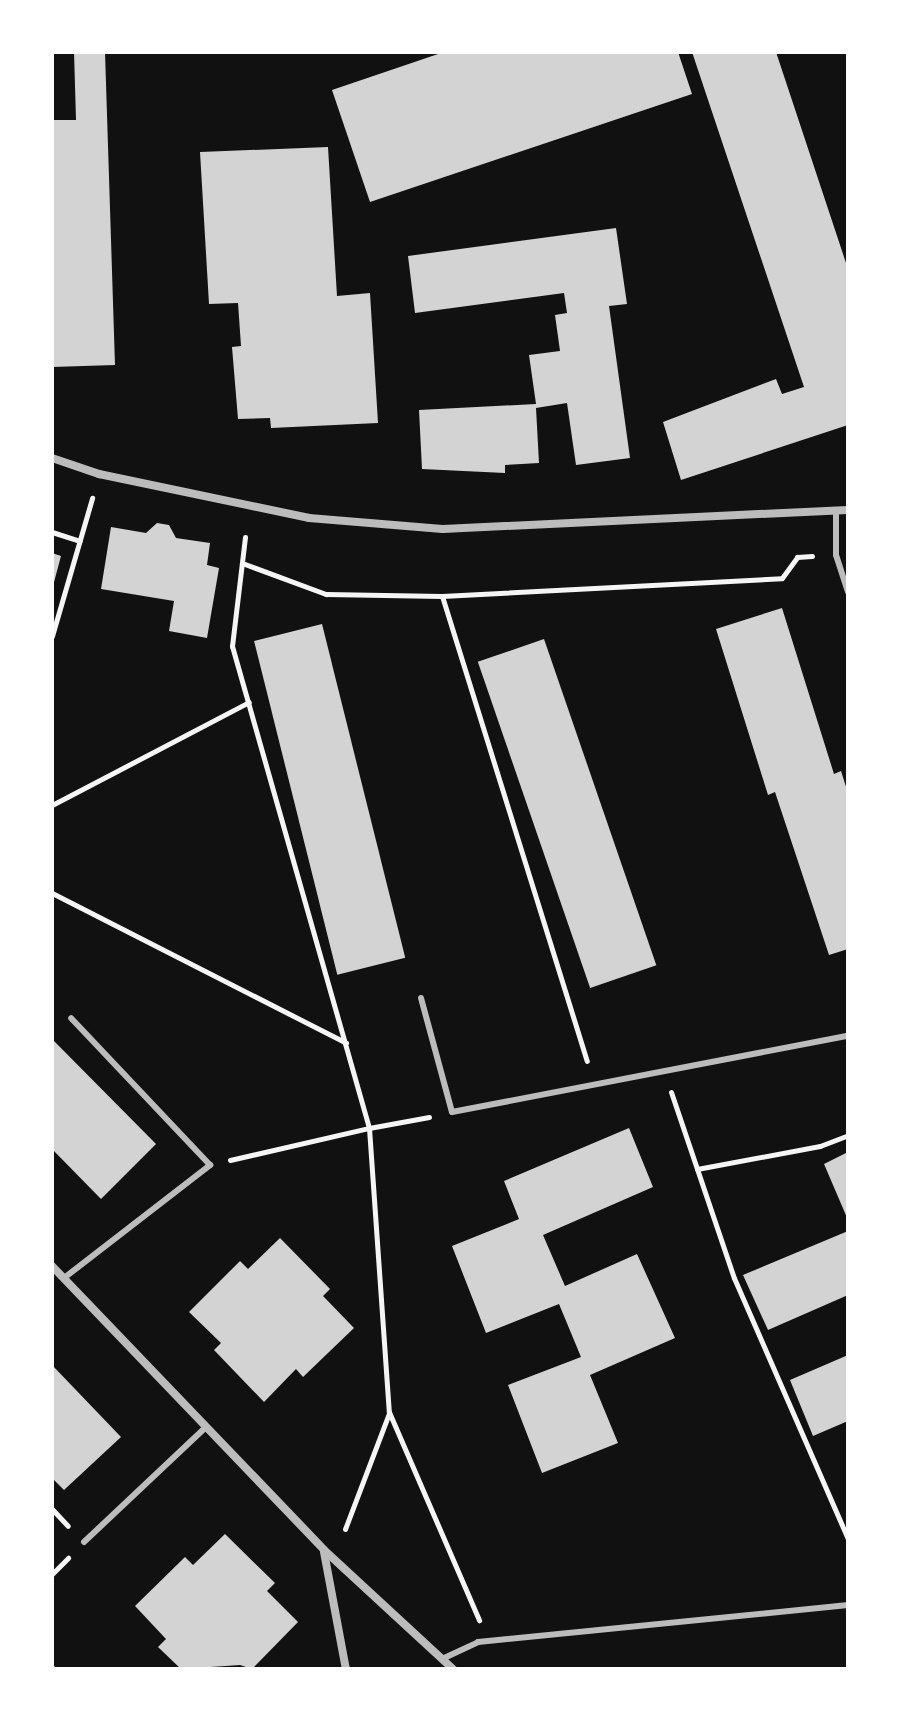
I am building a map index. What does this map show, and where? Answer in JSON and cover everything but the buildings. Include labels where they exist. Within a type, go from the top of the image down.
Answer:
[{"type":"street","points":[[52,458],[99,474],[309,518],[443,529],[848,510]]},
{"type":"street","points":[[52,1266],[324,1550],[453,1669]]},
{"type":"street","points":[[324,1550],[346,1669]]},
{"type":"lane","points":[[836,511],[836,555],[848,592]]},
{"type":"lane","points":[[421,998],[452,1112],[848,1036]]},
{"type":"lane","points":[[64,1278],[210,1165],[71,1018]]},
{"type":"lane","points":[[84,1542],[206,1427]]},
{"type":"lane","points":[[442,1659],[488,1641],[848,1605]]},
{"type":"path","points":[[52,636],[95,490]]},
{"type":"path","points":[[52,532],[80,541]]},
{"type":"path","points":[[245,537],[232,646],[369,1128],[389,1412],[488,1641]]},
{"type":"path","points":[[242,563],[326,594],[442,596],[782,578],[797,557],[813,556]]},
{"type":"path","points":[[442,596],[594,1085]]},
{"type":"path","points":[[52,805],[249,702]]},
{"type":"path","points":[[52,893],[346,1043]]},
{"type":"path","points":[[665,1072],[734,1278],[848,1539]]},
{"type":"path","points":[[210,1165],[452,1112]]},
{"type":"path","points":[[697,1169],[820,1146],[848,1135]]},
{"type":"path","points":[[345,1529],[389,1412]]}]
